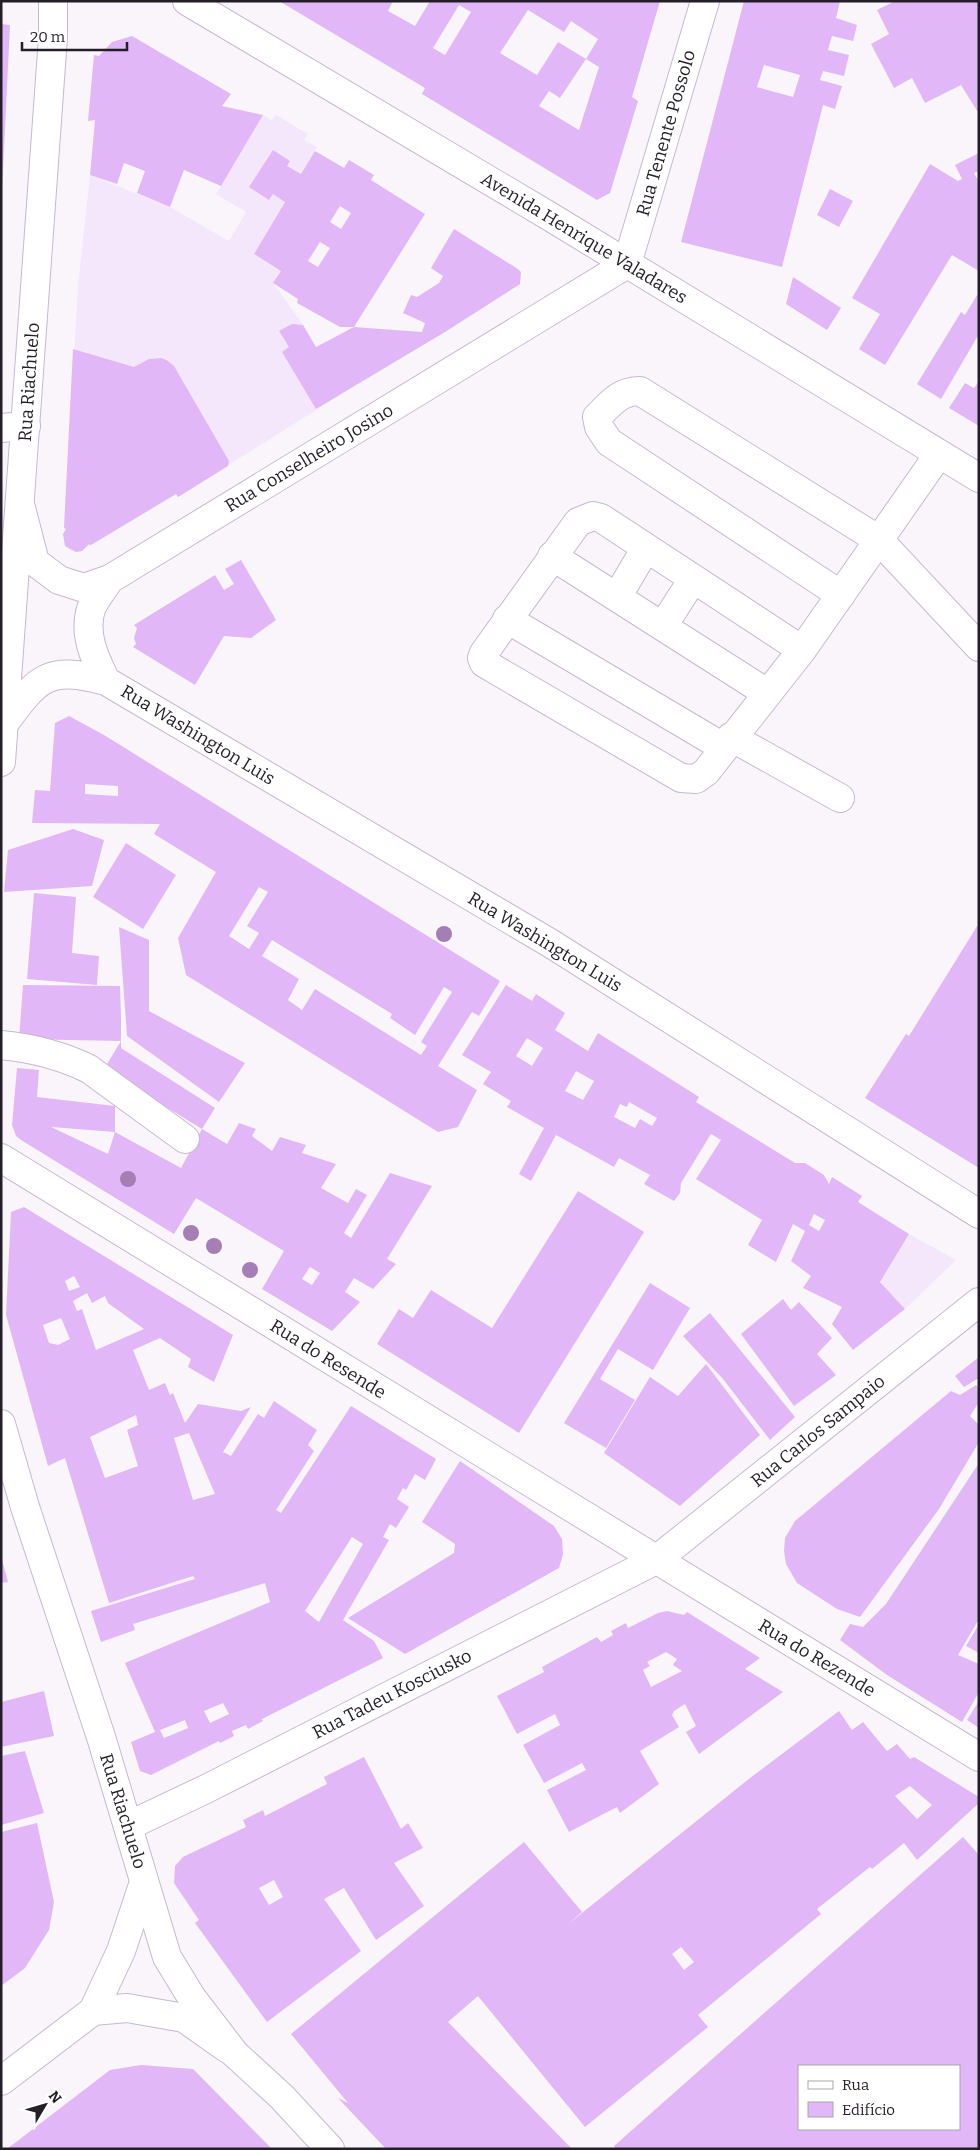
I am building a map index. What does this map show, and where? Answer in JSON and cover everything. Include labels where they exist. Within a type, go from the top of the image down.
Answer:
[{"type":"street","name":"Rua Riachuelo","points":[[1,762],[21,508],[14,427],[53,37],[53,1]]},
{"type":"street","name":"Avenida Henrique Valadares","points":[[187,1],[549,216],[979,478]]},
{"type":"street","name":"Rua Tenente Possolo","points":[[627,264],[705,1]]},
{"type":"street","name":"Rua Conselheiro Josino","points":[[21,508],[35,562],[59,580],[84,588],[110,579],[627,264]]},
{"type":"street","points":[[841,594],[608,442],[598,427],[597,416],[618,396],[628,391],[640,391],[879,540],[979,647]]},
{"type":"street","points":[[802,650],[601,518],[593,516],[578,522],[484,652],[482,658],[484,663],[681,778],[696,779],[706,772],[727,742],[802,650],[939,454]]},
{"type":"street","points":[[617,597],[646,548]]},
{"type":"street","points":[[552,556],[766,693]]},
{"type":"street","name":"Rua Washington Luis","points":[[106,681],[92,654],[90,635],[91,610],[110,579]]},
{"type":"street","points":[[662,626],[693,579]]},
{"type":"street","points":[[508,619],[727,742],[840,798]]},
{"type":"street","name":"Rua Washington Luis","points":[[3,725],[30,689],[55,674],[80,674],[106,681],[550,943],[979,1214]]},
{"type":"street","points":[[1,1045],[17,1046],[68,1060],[89,1069],[185,1139]]},
{"type":"street","name":"Rua do Resende","points":[[1,1158],[656,1560]]},
{"type":"street","name":"Rua Carlos Sampaio","points":[[656,1560],[979,1302]]},
{"type":"street","name":"Rua Riachuelo","points":[[1,1424],[25,1507],[101,1737],[167,1957],[192,1998],[235,2054],[282,2097],[330,2149]]},
{"type":"street","name":"Rua do Rezende","points":[[656,1560],[979,1757]]},
{"type":"street","name":"Rua Tadeu Kosciusko","points":[[128,1826],[206,1789],[656,1560]]},
{"type":"street","points":[[1,2081],[92,2010],[121,1951],[144,1882]]},
{"type":"street","points":[[92,2010],[127,2008],[151,2010],[184,2018],[235,2054]]},
{"type":"shaded area","points":[[263,115],[272,120],[276,115],[308,134],[304,140],[317,147],[254,254],[281,271],[274,284],[303,325],[343,393],[178,497],[176,494],[91,545],[76,552],[70,550],[65,546],[63,534],[66,529],[64,528],[78,286],[90,175],[170,207],[229,241],[246,212],[216,194]]},
{"type":"shaded area","points":[[909,1234],[956,1260],[905,1309],[880,1282]]},
{"type":"building","points":[[279,1],[393,1],[388,11],[415,26],[430,1],[660,1],[632,97],[638,101],[610,193],[597,200],[422,94],[425,88]],"holes":[[[459,5],[471,12],[445,55],[433,48]],[[528,10],[564,32],[571,21],[598,39],[586,59],[558,42],[537,75],[500,53]],[[586,59],[599,67],[579,130],[539,106],[549,91],[560,98]]]},
{"type":"building","points":[[744,1],[840,1],[836,18],[857,25],[853,41],[832,36],[828,50],[849,55],[844,76],[823,71],[820,80],[842,86],[835,109],[823,105],[782,267],[681,242]],"holes":[[[764,65],[800,75],[793,97],[757,87]]]},
{"type":"building","points":[[895,1],[979,1],[979,114],[961,85],[925,103],[912,78],[894,88],[871,44],[889,34],[877,10]]},
{"type":"building","points":[[1,24],[10,25],[2,190],[1,190]]},
{"type":"building","points":[[132,36],[231,94],[222,106],[263,115],[221,186],[184,170],[170,207],[137,193],[145,171],[124,163],[117,184],[90,175],[95,120],[88,121],[94,55],[99,56],[112,42]]},
{"type":"building","points":[[273,150],[290,161],[287,166],[301,174],[315,151],[344,168],[349,160],[374,175],[371,180],[425,214],[354,327],[340,327],[297,303],[298,299],[273,283],[281,271],[254,254],[285,202],[273,194],[269,200],[249,187]],"holes":[[[340,206],[351,213],[341,229],[330,222]],[[320,242],[330,248],[318,267],[308,261]]]},
{"type":"building","points":[[979,153],[979,171],[974,173],[979,182],[979,271],[952,255],[885,365],[859,349],[880,314],[852,298],[930,164],[958,181],[962,179],[955,165]]},
{"type":"building","points":[[830,189],[853,201],[839,227],[817,215]]},
{"type":"building","points":[[454,229],[518,269],[521,272],[520,284],[445,332],[316,409],[282,352],[289,347],[279,331],[292,324],[303,325],[316,347],[354,327],[422,332],[425,323],[403,313],[411,295],[417,297],[439,283],[443,276],[431,268]]},
{"type":"building","points":[[793,277],[841,308],[827,330],[786,304]]},
{"type":"building","points":[[979,292],[979,334],[941,399],[917,384],[961,312],[965,315]]},
{"type":"building","points":[[73,349],[134,367],[149,359],[162,358],[168,361],[174,366],[229,461],[228,466],[178,497],[176,494],[91,545],[89,544],[82,551],[76,552],[65,546],[63,534],[66,529],[64,528]]},
{"type":"building","points":[[979,381],[979,426],[949,408],[965,383],[974,388]]},
{"type":"building","points":[[241,560],[276,620],[251,638],[224,636],[195,685],[133,647],[136,644],[134,638],[137,628],[134,625],[215,575],[224,590],[234,584],[225,569]]},
{"type":"building","points":[[69,716],[104,735],[500,981],[479,1016],[472,1012],[438,1066],[477,1090],[458,1127],[438,1132],[186,975],[178,938],[216,872],[154,834],[160,824],[32,823],[35,790],[50,791],[55,723]],"holes":[[[85,784],[118,786],[118,796],[85,794]],[[259,887],[268,892],[247,926],[259,933],[249,949],[229,936]],[[272,940],[392,1014],[390,1018],[415,1035],[444,987],[452,992],[421,1042],[427,1046],[421,1055],[315,989],[302,1010],[288,1000],[299,979],[262,956]]]},
{"type":"building","points":[[73,829],[104,840],[92,886],[4,892],[8,850]]},
{"type":"building","points":[[126,843],[176,875],[143,929],[93,897]]},
{"type":"building","points":[[34,893],[76,897],[72,953],[99,956],[97,985],[27,979]]},
{"type":"building","points":[[979,923],[979,1168],[865,1098],[906,1034],[909,1036]]},
{"type":"building","points":[[119,927],[149,940],[149,1011],[245,1063],[219,1102],[127,1036]]},
{"type":"building","points":[[23,985],[120,986],[121,1041],[19,1039]]},
{"type":"building","points":[[506,985],[532,1001],[536,994],[565,1013],[555,1030],[588,1051],[598,1033],[699,1097],[696,1102],[795,1163],[805,1163],[824,1175],[829,1184],[832,1177],[862,1196],[858,1202],[909,1234],[880,1282],[905,1309],[853,1350],[832,1324],[842,1307],[803,1288],[811,1276],[791,1261],[805,1231],[793,1224],[776,1262],[748,1245],[762,1220],[696,1179],[721,1140],[711,1134],[681,1183],[680,1193],[674,1201],[644,1184],[650,1175],[619,1158],[614,1167],[556,1135],[531,1181],[519,1174],[544,1128],[507,1107],[511,1101],[483,1084],[491,1072],[462,1055]],"holes":[[[527,1038],[543,1048],[532,1066],[516,1056]],[[576,1071],[594,1081],[583,1100],[565,1091]],[[629,1102],[657,1118],[652,1126],[640,1119],[635,1128],[614,1117],[620,1104],[627,1107]],[[814,1214],[825,1220],[819,1231],[809,1225]]]},
{"type":"building","points":[[121,1041],[121,1048],[215,1108],[202,1129],[104,1069]]},
{"type":"building","points":[[17,1068],[39,1070],[37,1097],[115,1106],[115,1132],[181,1168],[202,1129],[227,1144],[239,1123],[256,1129],[252,1136],[272,1151],[280,1137],[306,1145],[302,1153],[336,1164],[321,1188],[348,1203],[356,1189],[367,1195],[344,1233],[351,1238],[390,1173],[432,1186],[387,1259],[396,1264],[373,1289],[354,1278],[345,1292],[360,1302],[332,1331],[262,1289],[284,1251],[196,1198],[174,1234],[21,1140],[16,1136],[12,1125]],"holes":[[[51,1127],[115,1132],[108,1154]],[[310,1267],[320,1273],[312,1285],[302,1279]]]},
{"type":"building","points":[[578,1191],[644,1232],[519,1433],[377,1344],[399,1309],[413,1318],[431,1290],[492,1328]]},
{"type":"building","points":[[24,1207],[233,1335],[214,1382],[188,1367],[191,1359],[160,1338],[133,1350],[149,1390],[165,1383],[170,1395],[173,1393],[185,1423],[198,1404],[241,1411],[251,1407],[223,1452],[231,1456],[258,1414],[264,1418],[274,1401],[317,1430],[308,1445],[314,1451],[276,1510],[281,1513],[351,1406],[436,1459],[425,1480],[415,1474],[406,1490],[403,1488],[397,1499],[409,1507],[396,1528],[390,1524],[383,1537],[389,1540],[343,1620],[374,1641],[383,1658],[262,1719],[263,1721],[248,1729],[246,1725],[232,1731],[234,1736],[220,1743],[219,1741],[151,1775],[140,1771],[131,1742],[155,1732],[125,1663],[270,1602],[265,1583],[133,1624],[135,1630],[101,1642],[91,1611],[195,1579],[193,1576],[109,1603],[65,1458],[48,1466],[6,1315],[11,1212]],"holes":[[[74,1276],[80,1287],[69,1291],[65,1281]],[[87,1293],[92,1303],[105,1296],[108,1303],[144,1329],[96,1350],[82,1309],[77,1311],[73,1301]],[[61,1318],[70,1339],[58,1345],[49,1343],[43,1325]],[[136,1415],[138,1425],[127,1430],[138,1466],[105,1478],[90,1437]],[[189,1433],[215,1494],[193,1500],[174,1438]],[[352,1537],[363,1544],[319,1622],[305,1611]],[[223,1703],[229,1714],[210,1723],[204,1711]],[[185,1720],[188,1728],[164,1738],[160,1730]]]},
{"type":"building","points":[[650,1283],[690,1308],[653,1370],[618,1349],[600,1379],[635,1400],[606,1448],[564,1423]]},
{"type":"building","points":[[783,1299],[791,1310],[799,1302],[832,1338],[817,1354],[836,1375],[794,1406],[741,1334]]},
{"type":"building","points":[[710,1313],[795,1417],[770,1440],[723,1379],[683,1336]]},
{"type":"building","points":[[979,1357],[979,1378],[964,1387],[955,1376]]},
{"type":"building","points":[[706,1364],[760,1435],[680,1506],[604,1453],[650,1377],[678,1396]]},
{"type":"building","points":[[976,1385],[979,1389],[979,1402],[970,1416],[979,1425],[979,1442],[939,1509],[860,1617],[837,1609],[797,1583],[786,1564],[784,1551],[785,1538],[795,1521],[951,1391],[960,1395]]},
{"type":"building","points":[[460,1461],[554,1526],[562,1539],[563,1554],[559,1568],[405,1654],[348,1618],[454,1553],[455,1544],[422,1522]]},
{"type":"building","points":[[979,1463],[979,1619],[958,1655],[979,1664],[979,1692],[962,1722],[887,1675],[840,1640],[850,1624],[863,1627],[886,1604]]},
{"type":"building","points":[[1,1556],[8,1582],[1,1583]]},
{"type":"building","points":[[667,1611],[684,1615],[687,1612],[760,1658],[745,1669],[783,1692],[699,1754],[686,1732],[696,1726],[685,1704],[674,1711],[672,1715],[679,1727],[640,1751],[659,1784],[620,1813],[617,1807],[569,1832],[547,1790],[586,1770],[582,1763],[544,1783],[523,1745],[560,1725],[555,1714],[517,1734],[497,1696],[544,1672],[542,1667],[597,1637],[601,1642],[613,1635],[611,1631],[626,1623],[628,1628],[658,1613]],"holes":[[[666,1652],[677,1659],[673,1665],[682,1671],[651,1687],[643,1670],[650,1666],[647,1662]]]},
{"type":"building","points":[[979,1624],[979,1653],[966,1646]]},
{"type":"building","points":[[44,1691],[54,1736],[1,1747],[1,1702]]},
{"type":"building","points":[[979,1701],[979,1728],[967,1720]]},
{"type":"building","points":[[839,1711],[852,1730],[863,1722],[887,1751],[897,1744],[910,1759],[914,1757],[979,1797],[979,1803],[917,1860],[904,1843],[817,1909],[821,1914],[698,2015],[708,2027],[585,2127],[478,1996],[448,2022],[572,2149],[386,2149],[338,2098],[348,2103],[291,2034],[524,1842],[582,1912],[567,1925],[750,1778]],"holes":[[[910,1786],[932,1805],[917,1819],[895,1796]],[[681,1947],[694,1962],[684,1970],[672,1954]]]},
{"type":"building","points":[[25,1751],[44,1813],[1,1825],[1,1756]]},
{"type":"building","points":[[364,1757],[401,1829],[408,1823],[423,1848],[394,1863],[424,1906],[376,1940],[344,1888],[324,1899],[361,1951],[267,2022],[195,1923],[199,1920],[174,1883],[175,1866],[183,1857],[246,1827],[243,1820],[263,1810],[265,1816],[327,1784],[324,1777]],"holes":[[[274,1880],[283,1897],[269,1905],[259,1888]]]},
{"type":"building","points":[[37,1823],[54,1902],[49,1930],[25,1968],[1,1986],[1,1832]]},
{"type":"building","points":[[963,1837],[979,1855],[979,2149],[616,2149],[614,2146]]},
{"type":"building","points":[[141,2065],[193,2069],[272,2149],[7,2149],[110,2070]]}]
